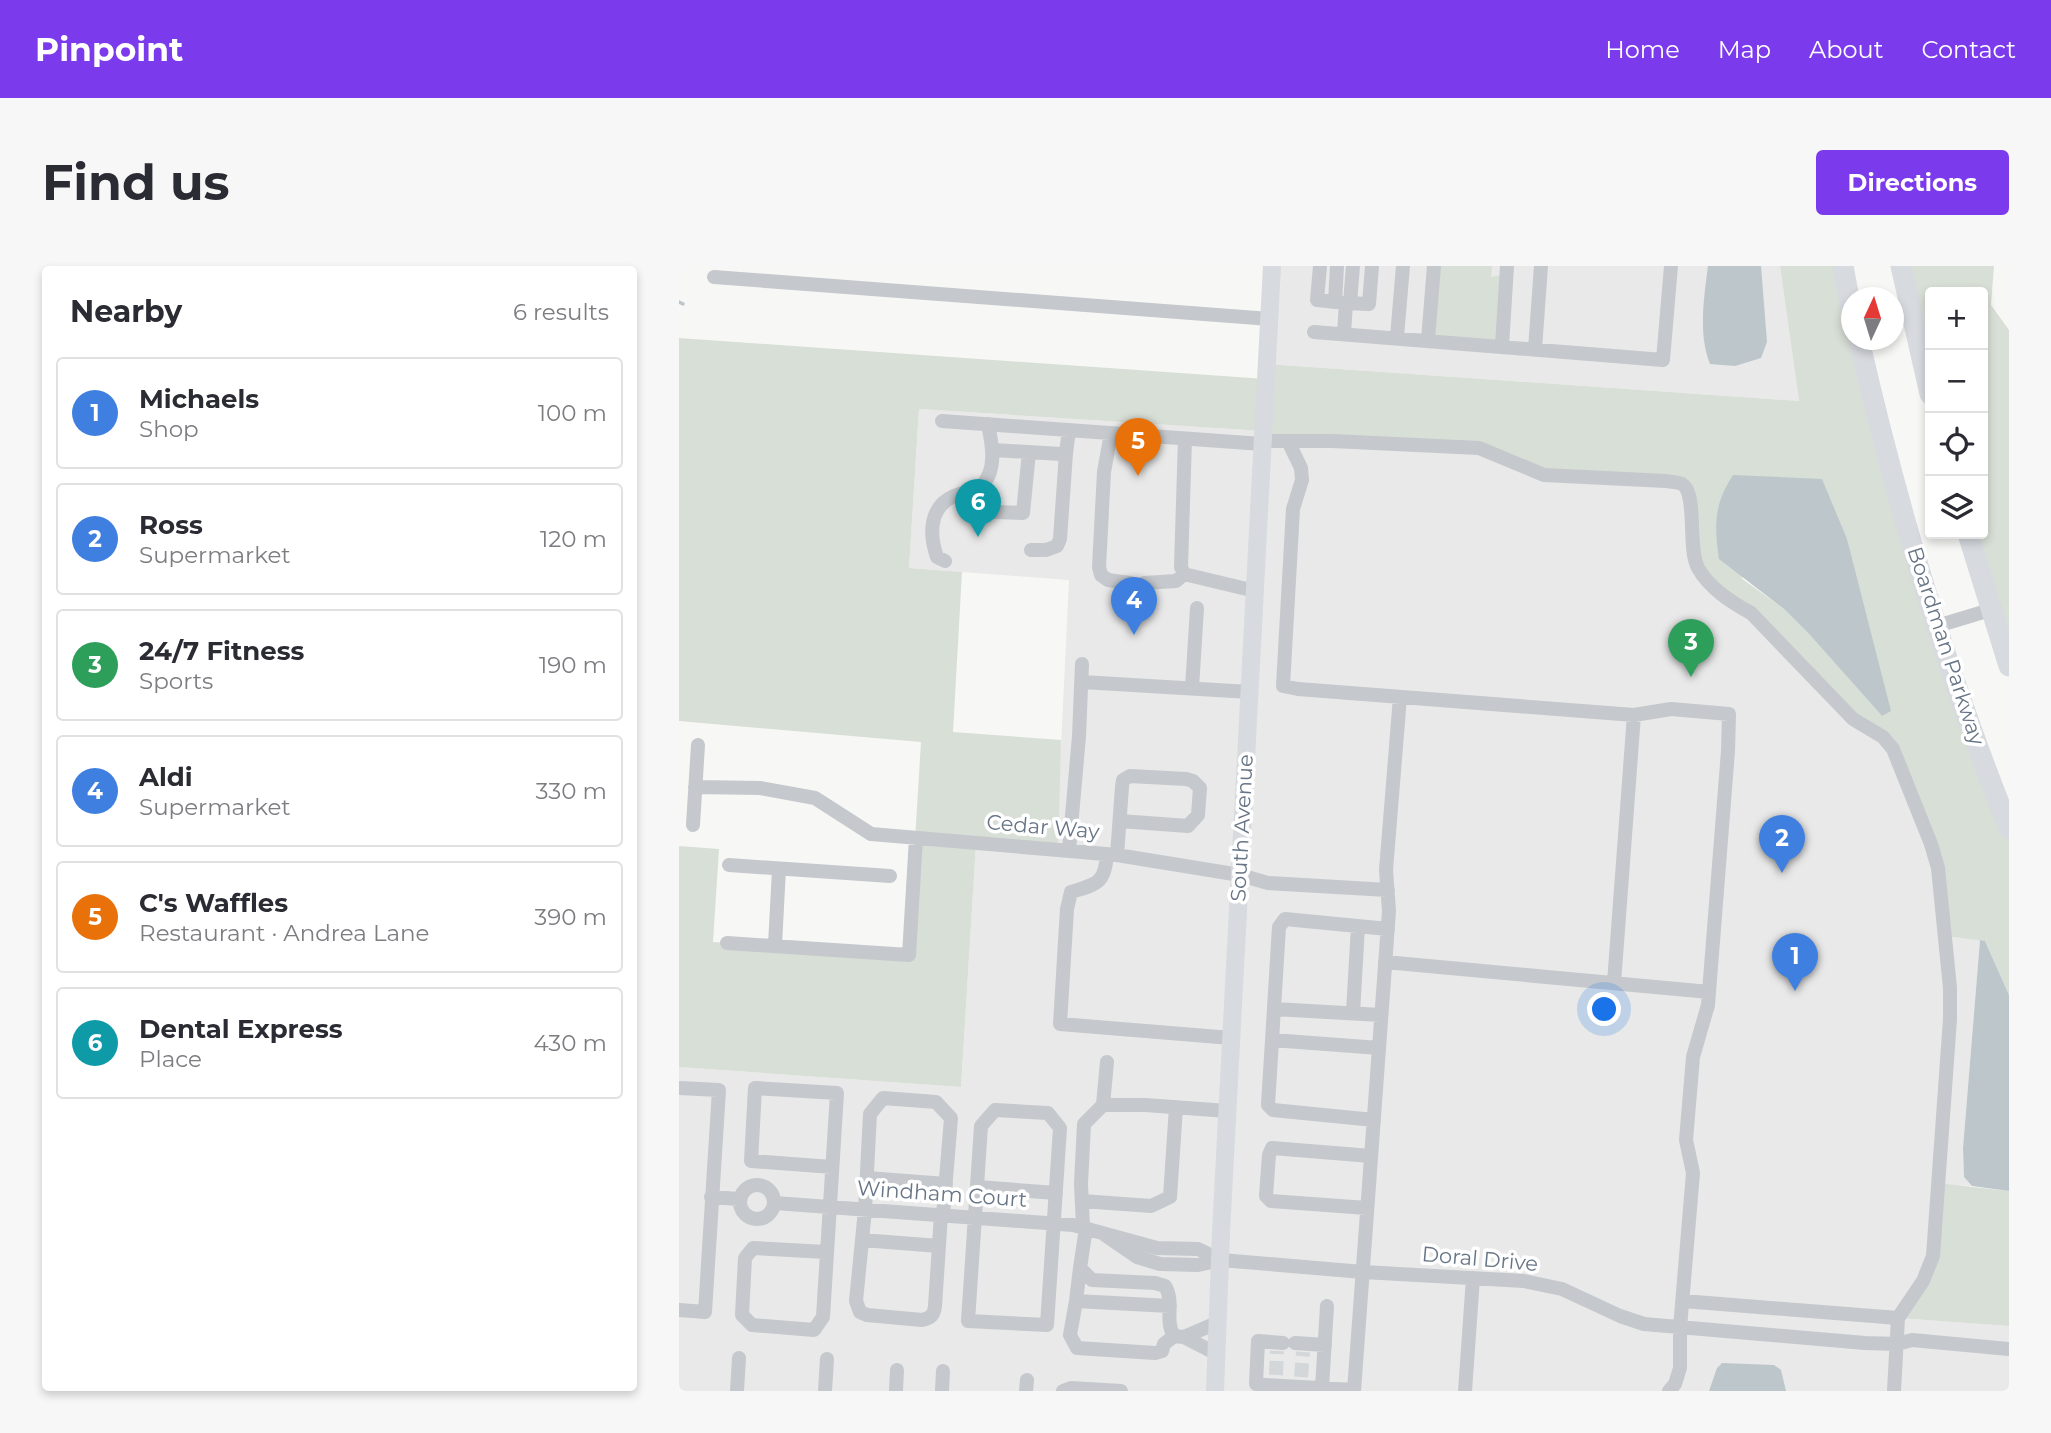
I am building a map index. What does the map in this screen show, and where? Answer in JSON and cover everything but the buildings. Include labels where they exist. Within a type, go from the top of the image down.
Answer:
[{"type":"highway","points":[[1843,266],[1847,287]]},
{"type":"highway","points":[[1901,266],[1925,372]]},
{"type":"highway","name":"Boardman Parkway","points":[[1861,350],[1894,483],[1937,626],[2009,828]]},
{"type":"highway","points":[[1969,539],[2009,666]]},
{"type":"main road","name":"South Avenue","points":[[1215,1391],[1272,266]]},
{"type":"street","points":[[1320,266],[1317,300],[1370,304],[1372,266]]},
{"type":"street","points":[[1327,266],[1343,302]]},
{"type":"street","points":[[1337,266],[1343,302],[1344,334]]},
{"type":"street","points":[[1343,302],[1353,266]]},
{"type":"street","points":[[1343,302],[1363,266]]},
{"type":"street","points":[[1397,337],[1403,266]]},
{"type":"street","points":[[1428,341],[1434,266]]},
{"type":"street","points":[[1502,346],[1507,266]]},
{"type":"street","points":[[1535,349],[1541,266]]},
{"type":"street","points":[[1314,332],[1663,359],[1671,266]]},
{"type":"street","points":[[714,277],[1270,319]]},
{"type":"street","points":[[942,421],[1185,439],[1263,443],[1332,441],[1479,449],[1544,475],[1666,481],[1682,484],[1687,489],[1691,500],[1691,552],[1698,568],[1711,585],[1730,601],[1751,613],[1853,719],[1883,737],[1893,749],[1938,867],[1950,1008],[1933,1256],[1923,1281],[1898,1318],[1894,1391]]},
{"type":"street","points":[[945,561],[937,557],[932,543],[931,523],[941,504],[953,496],[980,487],[989,476],[994,450],[988,424]]},
{"type":"street","points":[[1031,550],[1046,550],[1057,546],[1060,539],[1069,430]]},
{"type":"street","points":[[1111,433],[1104,472],[1099,567],[1101,575],[1108,580],[1137,583],[1176,581],[1184,574]]},
{"type":"street","points":[[1184,574],[1180,558],[1185,439]]},
{"type":"street","points":[[1288,441],[1301,468],[1302,480],[1293,509],[1283,686],[1634,715],[1671,709],[1724,712],[1731,718],[1710,992],[1693,1057],[1686,1139],[1693,1173],[1680,1328],[1680,1368],[1675,1384],[1669,1391]]},
{"type":"street","points":[[994,450],[1066,453]]},
{"type":"street","points":[[980,487],[995,512],[1023,513],[1029,452]]},
{"type":"street","points":[[1184,574],[1255,591]]},
{"type":"street","points":[[1192,688],[1197,608]]},
{"type":"street","points":[[1937,626],[1990,610]]},
{"type":"street","points":[[1069,850],[1083,664]]},
{"type":"street","points":[[1082,682],[1250,692]]},
{"type":"street","points":[[1325,1345],[1290,1346],[1258,1341],[1256,1384],[1301,1382],[1322,1388],[1354,1391],[1388,929],[1386,870],[1400,697]]},
{"type":"street","points":[[1614,983],[1634,715]]},
{"type":"street","points":[[693,825],[698,745]]},
{"type":"street","points":[[1120,821],[1188,826],[1198,815],[1200,788],[1193,781],[1186,779],[1130,776],[1123,780],[1120,821],[1106,873],[1098,881],[1071,892],[1067,909],[1060,1024],[1231,1038]]},
{"type":"street","name":"Cedar Way","points":[[695,787],[760,788],[815,798],[871,834],[1112,855],[1240,874],[1268,883],[1388,890]]},
{"type":"street","points":[[727,943],[909,955],[916,838]]},
{"type":"street","points":[[729,865],[890,876]]},
{"type":"street","points":[[775,945],[779,869]]},
{"type":"street","points":[[1374,1120],[1273,1110],[1268,1105],[1279,927],[1285,919],[1388,929]]},
{"type":"street","points":[[1353,1013],[1358,926]]},
{"type":"street","points":[[1385,962],[1710,992]]},
{"type":"street","points":[[1274,1009],[1381,1015]]},
{"type":"street","points":[[1272,1040],[1379,1048]]},
{"type":"street","points":[[1107,1062],[1103,1105],[1084,1124],[1084,1227],[1070,1335],[1077,1348],[1155,1353],[1162,1351],[1164,1344],[1219,1322]]},
{"type":"street","points":[[679,1088],[719,1090],[705,1312],[679,1310]]},
{"type":"street","points":[[826,1252],[753,1248],[745,1258],[742,1315],[752,1325],[814,1330],[823,1317],[837,1093],[755,1088],[751,1161],[832,1167]]},
{"type":"street","points":[[883,1098],[936,1102],[950,1118],[946,1184],[934,1312],[929,1318],[922,1320],[860,1312],[856,1301],[865,1210],[870,1114],[883,1098]]},
{"type":"street","points":[[1103,1105],[1228,1111]]},
{"type":"street","points":[[1082,1201],[1151,1206],[1170,1197],[1176,1107]]},
{"type":"street","points":[[995,1110],[1048,1114],[1060,1128],[1056,1193],[1047,1325],[968,1321],[977,1218],[981,1126],[995,1110]]},
{"type":"street","points":[[1367,1208],[1271,1201],[1266,1196],[1269,1155],[1272,1148],[1371,1156]]},
{"type":"street","points":[[867,1178],[946,1184]]},
{"type":"street","name":"Windham Court","points":[[761,1185],[769,1189],[775,1203],[769,1213],[755,1219],[743,1212],[739,1199],[749,1187],[761,1185]]},
{"type":"street","points":[[978,1187],[1056,1193]]},
{"type":"street","points":[[711,1198],[739,1199]]},
{"type":"street","name":"Windham Court","points":[[775,1203],[1084,1227],[1105,1236],[1157,1248],[1198,1249],[1221,1260]]},
{"type":"street","points":[[862,1240],[939,1245]]},
{"type":"street","name":"Doral Drive","points":[[1221,1260],[1544,1284],[1644,1324],[1896,1344],[1912,1340],[2009,1349]]},
{"type":"street","points":[[1080,1268],[1092,1280],[1165,1286],[1171,1295],[1170,1328],[1179,1337],[1217,1354]]},
{"type":"street","points":[[1465,1391],[1473,1278]]},
{"type":"street","points":[[1076,1301],[1170,1306]]},
{"type":"street","points":[[1683,1301],[1898,1318]]},
{"type":"street","points":[[1322,1388],[1327,1306]]},
{"type":"street","points":[[737,1391],[739,1357]]},
{"type":"street","points":[[825,1391],[827,1359]]},
{"type":"street","points":[[896,1391],[897,1370]]},
{"type":"street","points":[[942,1391],[943,1371]]},
{"type":"street","points":[[1063,1391],[1071,1388],[1121,1391]]},
{"type":"shaded area","points":[[1272,266],[1780,266],[1799,401],[1267,364]]},
{"type":"shaded area","points":[[1434,266],[1492,266],[1491,277],[1507,274],[1502,346],[1428,340]]},
{"type":"shaded area","points":[[1708,266],[1761,266],[1767,342],[1761,358],[1735,366],[1710,364],[1703,328]]},
{"type":"shaded area","points":[[1780,266],[1843,266],[1847,287],[1841,287],[1841,350],[1854,350],[2009,828],[2009,995],[1985,941],[1945,936],[1938,867],[1893,749],[1698,568],[1687,489],[1544,475],[1479,448],[1288,441],[1263,431],[919,409],[909,568],[962,572],[953,732],[1061,740],[1058,849],[976,843],[961,1087],[679,1067],[679,846],[719,849],[713,942],[908,955],[921,742],[679,721],[679,338],[1266,379],[1267,364],[1799,401]],"holes":[[[1847,540],[1882,716],[1784,609],[1741,578]]]},
{"type":"shaded area","points":[[1901,266],[1994,266],[1991,305],[2009,330],[2009,666],[1970,539],[1988,539],[1988,287],[1925,287],[1925,372]]},
{"type":"shaded area","points":[[919,409],[1479,448],[1682,484],[1691,552],[1883,737],[1931,844],[1945,936],[1980,940],[1963,1148],[1964,1177],[1972,1186],[1938,1184],[1933,1256],[1899,1318],[2009,1326],[2009,1391],[679,1391],[679,1067],[961,1087],[976,843],[1061,747],[1069,580],[909,568]]},
{"type":"shaded area","points":[[1733,475],[1822,479],[1847,539],[1891,711],[1882,716],[1784,609],[1719,559],[1717,515],[1722,496]]},
{"type":"shaded area","points":[[1980,940],[1985,941],[2009,995],[2009,1191],[1972,1186],[1964,1177],[1963,1148]]},
{"type":"shaded area","points":[[1938,1183],[2009,1191],[2009,1326],[1898,1318],[1923,1281]]},
{"type":"shaded area","points":[[1722,1363],[1774,1365],[1781,1370],[1786,1391],[1709,1391],[1717,1368]]},
{"type":"waterway","points":[[679,302],[683,304]]},
{"type":"tunnel","points":[[1276,1375],[1277,1351]]},
{"type":"tunnel","points":[[1301,1377],[1303,1352]]},
{"type":"place","name":"C's Waffles","points":[[1138,476]]},
{"type":"place","name":"Dental Express","points":[[978,537]]},
{"type":"place","name":"Aldi","points":[[1134,635]]},
{"type":"place","name":"24/7 Fitness","points":[[1691,677]]},
{"type":"place","name":"Ross","points":[[1782,873]]},
{"type":"place","name":"Michaels","points":[[1795,991]]}]
